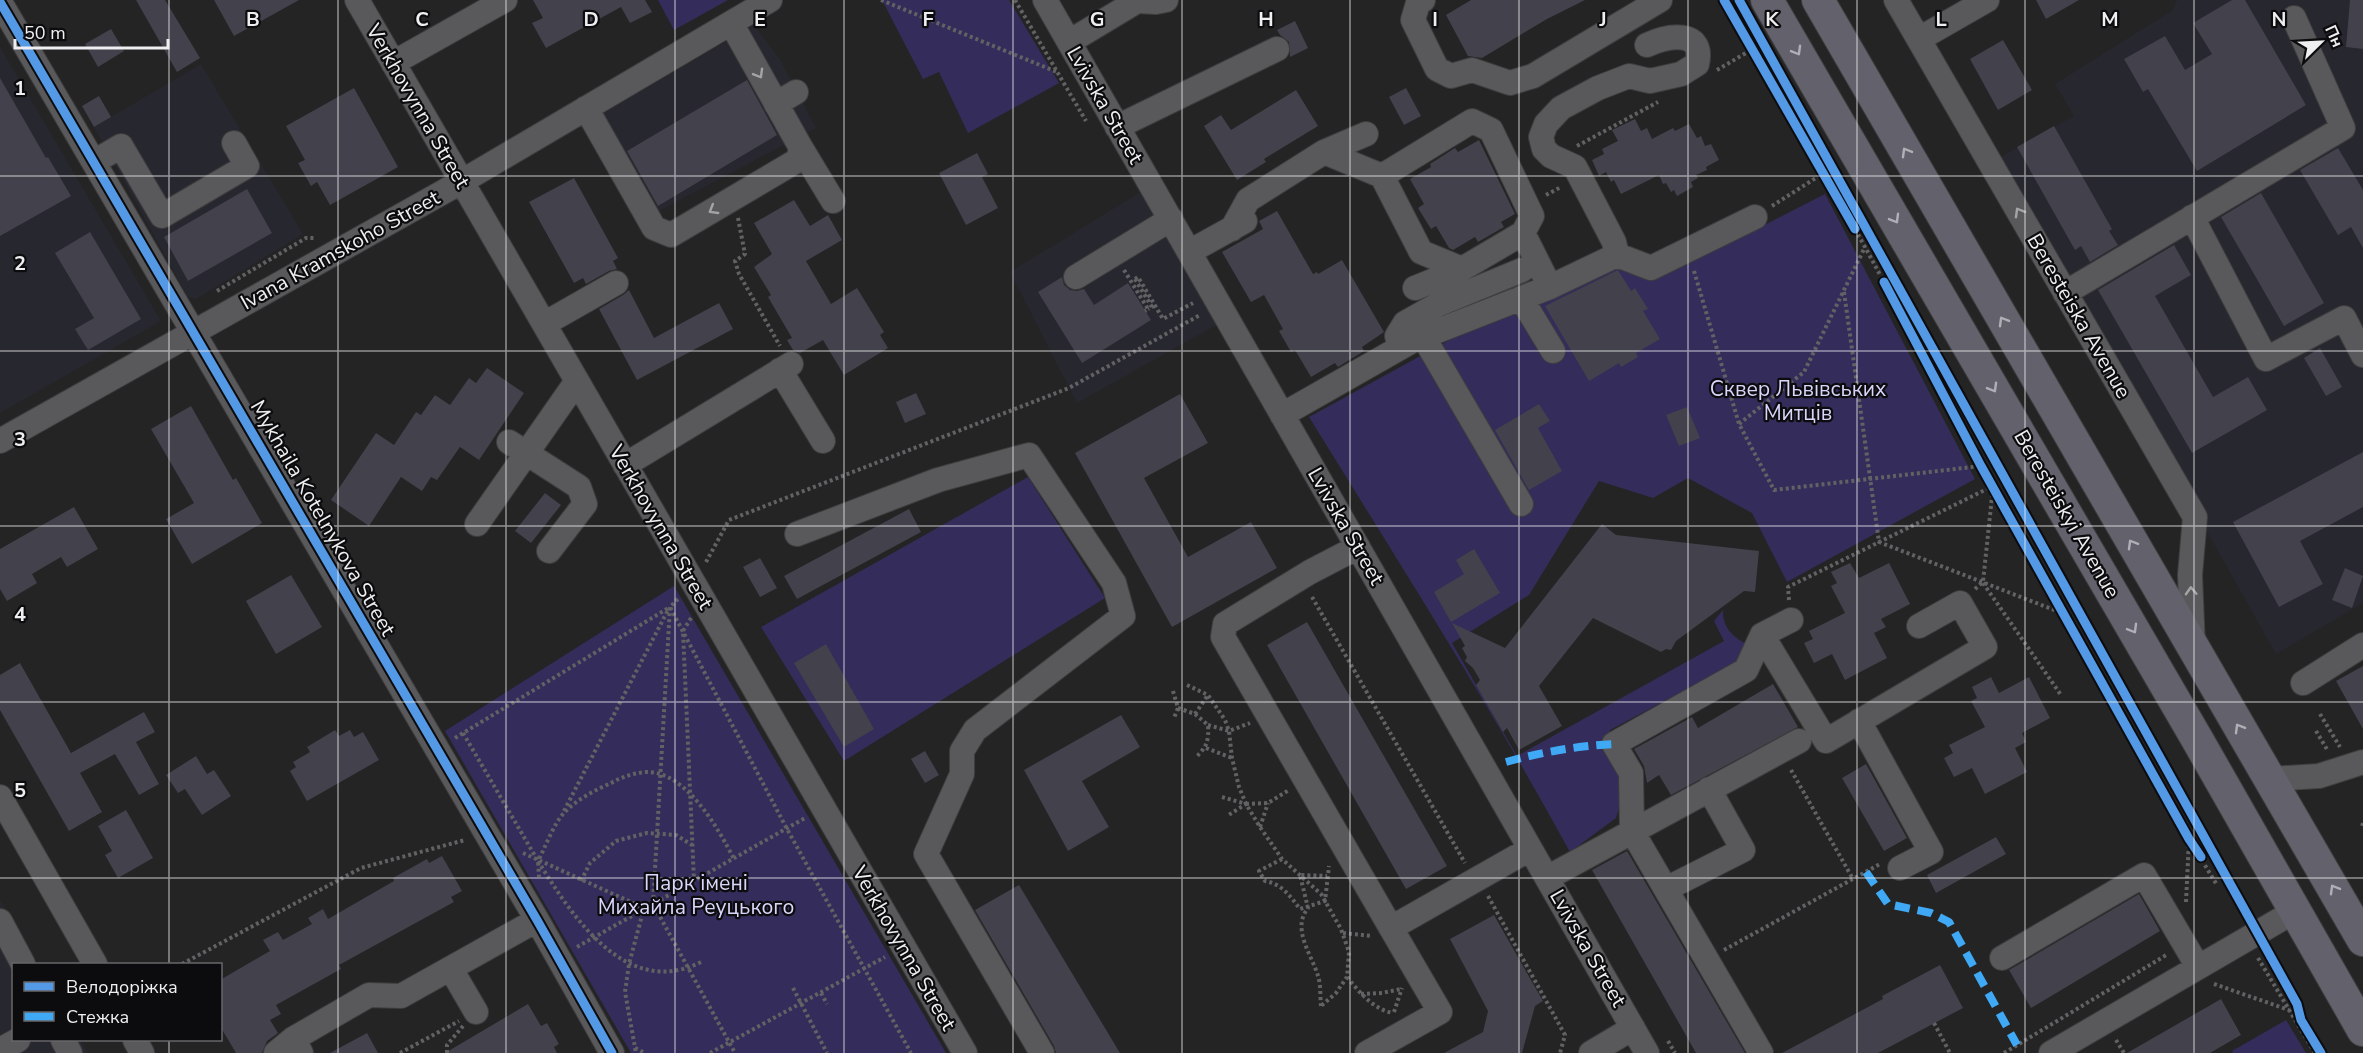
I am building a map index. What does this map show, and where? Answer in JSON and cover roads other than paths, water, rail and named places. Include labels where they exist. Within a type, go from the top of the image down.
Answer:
[{"type":"main road","name":"Beresteiskyi Avenue","points":[[1767,0],[2198,739],[2363,1030]]},
{"type":"main road","name":"Beresteiskyi Avenue","points":[[1818,0],[2363,940]]},
{"type":"street","name":"Verkhovynna Street","points":[[357,0],[965,1053]]},
{"type":"street","points":[[393,63],[505,0]]},
{"type":"street","name":"Ivana Kramskoho Street","points":[[0,441],[461,182],[770,0]]},
{"type":"street","name":"Lvivska Street","points":[[1045,0],[1193,264],[1358,547],[1647,1053]]},
{"type":"street","points":[[1069,42],[1137,0],[1156,2],[1166,0]]},
{"type":"street","points":[[1423,0],[1418,3],[1413,20],[1437,69],[1451,76],[1472,69],[1510,83],[1533,76],[1660,0]]},
{"type":"street","name":"Beresteiska Avenue","points":[[1896,0],[2195,517],[2190,575],[2193,649]]},
{"type":"street","points":[[1919,39],[1987,0]]},
{"type":"street","name":"Mykhaila Kotelnykova Street","points":[[0,2],[533,913],[612,1053]]},
{"type":"street","points":[[2065,293],[2343,128],[2294,18]]},
{"type":"street","points":[[731,23],[786,98],[801,148],[833,201]]},
{"type":"street","points":[[1617,255],[1614,243],[1575,167],[1551,156],[1544,149],[1541,137],[1546,124],[1561,108],[1598,88],[1629,76],[1650,81],[1682,74],[1698,64],[1700,54],[1696,44],[1685,38],[1672,35],[1647,45]]},
{"type":"street","points":[[1118,127],[1277,49]]},
{"type":"street","points":[[586,108],[654,228],[670,235],[798,160],[801,148]]},
{"type":"street","points":[[1382,176],[1472,121],[1491,130],[1532,216],[1523,233],[1462,269],[1415,288]]},
{"type":"street","points":[[1193,264],[1242,223],[1248,200],[1324,152],[1366,134]]},
{"type":"street","points":[[94,162],[121,146],[162,216],[248,166],[234,143]]},
{"type":"street","points":[[1324,152],[1382,176],[1421,252],[1462,269]]},
{"type":"street","points":[[1282,415],[1423,336],[1550,287],[1617,255],[1651,268],[1755,217]]},
{"type":"street","points":[[2192,217],[2266,360],[2344,318],[2363,355]]},
{"type":"street","points":[[1523,233],[1550,287]]},
{"type":"street","points":[[1076,277],[1193,264],[1221,251]]},
{"type":"street","points":[[1400,347],[1397,336],[1405,323],[1437,305],[1522,270]]},
{"type":"street","points":[[544,324],[616,283]]},
{"type":"street","points":[[1521,298],[1552,351]]},
{"type":"street","points":[[1423,336],[1521,504]]},
{"type":"street","points":[[625,465],[785,367],[823,441]]},
{"type":"street","points":[[477,524],[517,448],[577,381]]},
{"type":"street","points":[[517,448],[579,486],[585,504],[549,551]]},
{"type":"street","points":[[796,534],[938,480],[1029,455],[1114,583],[1124,616],[975,730],[962,751],[962,774],[926,854],[1042,1053]]},
{"type":"street","points":[[1358,547],[1225,624],[1223,637],[1384,932],[1440,1012],[1367,1053]]},
{"type":"street","points":[[1762,635],[1826,741],[1985,647],[1960,603],[1919,626]]},
{"type":"street","points":[[1761,1053],[1632,831],[1630,773],[1614,744],[1746,670],[1762,635],[1791,620]]},
{"type":"street","points":[[2303,682],[2363,645]]},
{"type":"street","points":[[1859,722],[1931,852],[1900,868]]},
{"type":"street","points":[[1547,878],[1790,746]]},
{"type":"street","points":[[2269,779],[2319,776],[2354,758]]},
{"type":"street","points":[[1666,889],[1743,850],[1709,789]]},
{"type":"street","points":[[0,797],[94,963]]},
{"type":"street","points":[[1384,932],[1530,849]]},
{"type":"street","points":[[2002,958],[2144,875],[2205,975]]},
{"type":"street","points":[[2051,1053],[2205,975],[2295,911]]},
{"type":"street","points":[[290,1048],[369,995],[401,996],[451,969],[533,913]]},
{"type":"street","points":[[0,921],[22,963]]},
{"type":"street","points":[[451,969],[476,1012]]},
{"type":"street","points":[[1591,1053],[1633,1028]]},
{"type":"street","points":[[0,1050],[16,1041]]},
{"type":"park label","name":"Сквер Львівських Митців","points":[[1798,401]]},
{"type":"park label","name":"Парк імені Михайла Реуцького","points":[[696,895]]}]
